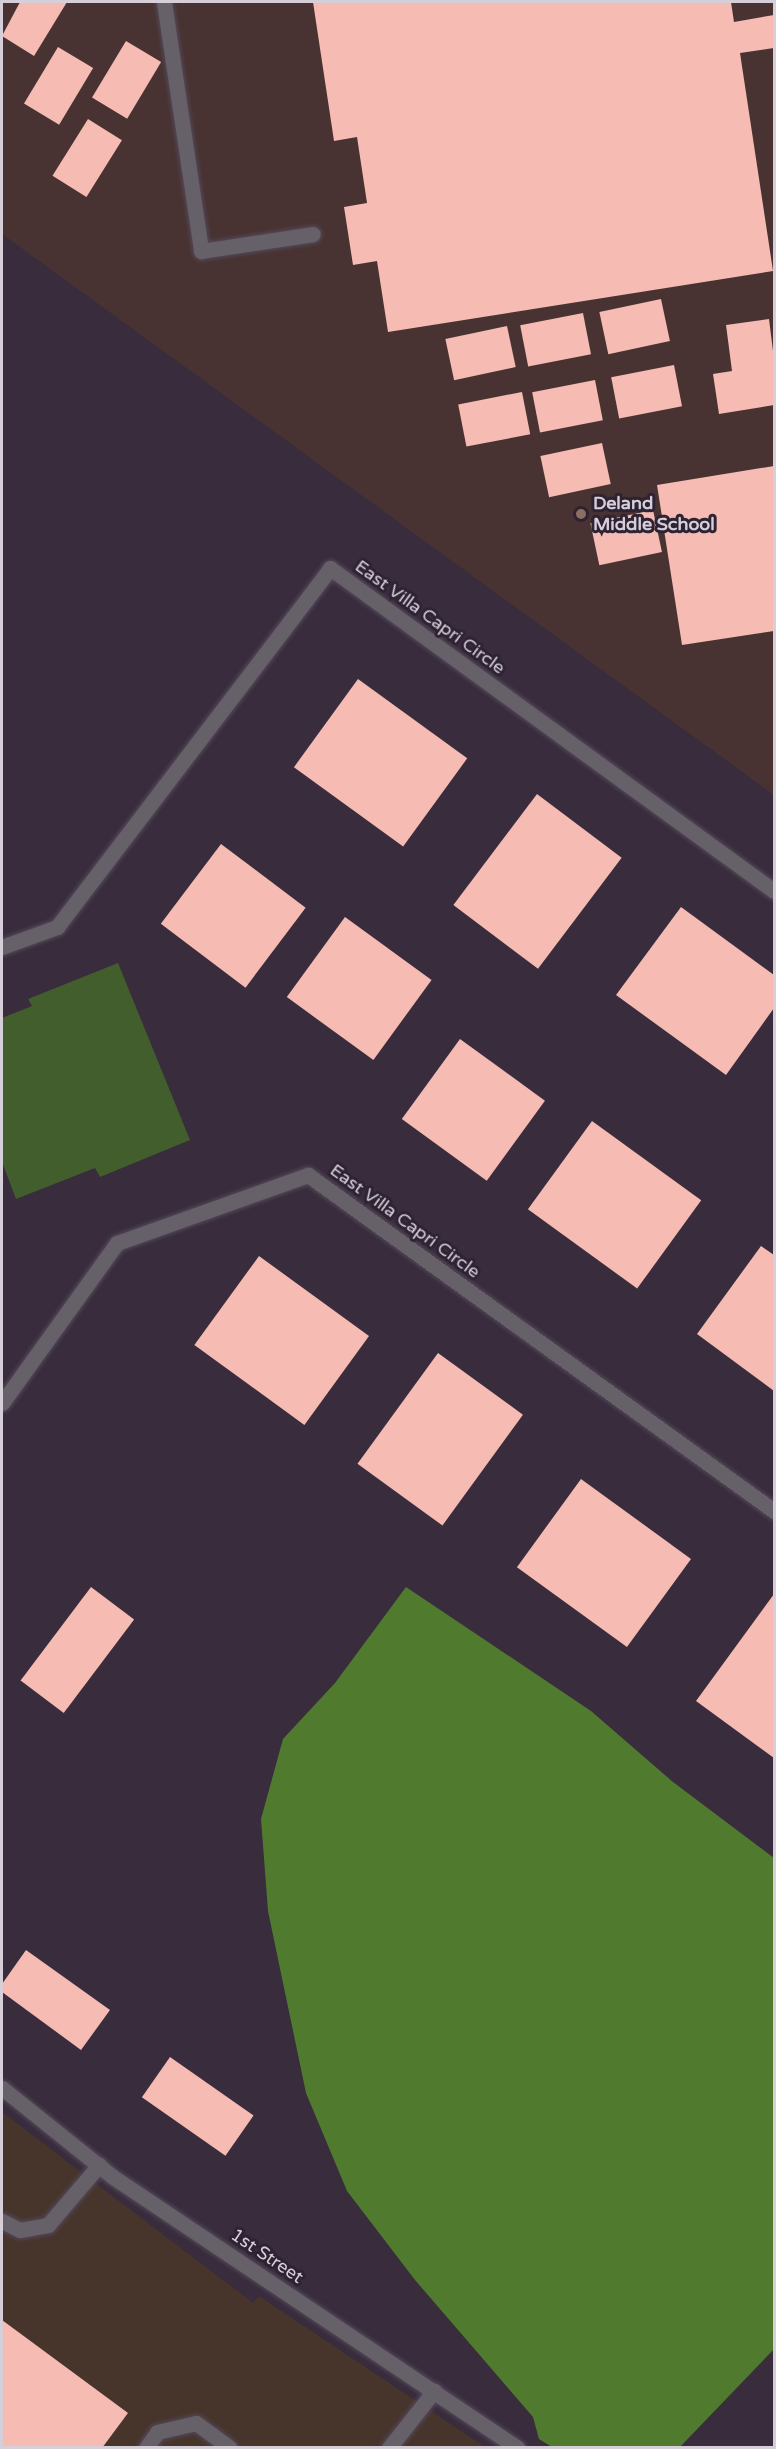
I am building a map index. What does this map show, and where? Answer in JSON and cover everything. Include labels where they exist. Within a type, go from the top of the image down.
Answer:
[{"type":"street","points":[[164,2],[201,251],[313,234]]},
{"type":"street","name":"East Villa Capri Circle","points":[[2,947],[57,927],[330,568],[774,891]]},
{"type":"street","name":"East Villa Capri Circle","points":[[2,1403],[117,1243],[308,1175],[774,1511]]},
{"type":"street","name":"1st Street","points":[[2,2088],[99,2165],[518,2448]]},
{"type":"street","points":[[2,2221],[20,2230],[48,2225],[99,2165]]},
{"type":"street","points":[[389,2448],[434,2391]]},
{"type":"street","points":[[146,2448],[157,2432],[196,2423],[230,2448]]},
{"type":"shaded area","name":"Deland Middle School","points":[[2,2],[774,2],[774,795],[2,234]]},
{"type":"shaded area","points":[[2,2112],[253,2303],[259,2296],[485,2447],[2,2447]]},
{"type":"green space","points":[[118,963],[190,1140],[100,1177],[95,1168],[16,1199],[2,1162],[2,1018],[32,1006],[28,999]]},
{"type":"green space","points":[[406,1587],[591,1711],[673,1782],[774,1858],[774,2349],[680,2447],[552,2447],[539,2439],[533,2417],[415,2280],[347,2191],[306,2093],[268,1911],[261,1819],[283,1739],[335,1683]]},
{"type":"building","points":[[20,2],[67,2],[34,56],[2,36]]},
{"type":"building","points":[[313,2],[731,2],[734,22],[774,15],[774,48],[740,53],[773,271],[388,332],[377,261],[353,265],[344,207],[367,203],[357,137],[334,141]]},
{"type":"building","points":[[126,41],[161,62],[127,119],[92,98]]},
{"type":"building","points":[[58,47],[93,68],[59,125],[24,104]]},
{"type":"building","points":[[88,119],[122,140],[86,197],[52,176]]},
{"type":"building","points":[[661,299],[670,341],[608,354],[599,312]]},
{"type":"building","points":[[583,313],[591,354],[528,366],[520,325]]},
{"type":"building","points":[[769,319],[774,359],[774,405],[719,414],[713,374],[732,371],[726,325]]},
{"type":"building","points":[[507,326],[516,367],[454,380],[445,339]]},
{"type":"building","points":[[674,365],[682,406],[619,418],[611,377]]},
{"type":"building","points":[[595,380],[603,420],[540,432],[532,392]]},
{"type":"building","points":[[522,392],[530,434],[466,447],[458,404]]},
{"type":"building","points":[[602,443],[611,484],[549,497],[540,456]]},
{"type":"building","name":"Deland Middle School","points":[[774,466],[774,631],[682,645],[657,485]]},
{"type":"building","points":[[653,510],[662,552],[599,565],[590,523]]},
{"type":"building","points":[[358,679],[467,758],[403,847],[294,767]]},
{"type":"building","points":[[537,794],[622,858],[538,969],[453,905]]},
{"type":"building","points":[[221,844],[306,908],[245,988],[161,924]]},
{"type":"building","points":[[681,907],[774,975],[774,1008],[726,1075],[616,995]]},
{"type":"building","points":[[345,917],[432,980],[373,1060],[287,997]]},
{"type":"building","points":[[460,1039],[545,1101],[487,1181],[402,1119]]},
{"type":"building","points":[[592,1121],[701,1200],[637,1289],[528,1209]]},
{"type":"building","points":[[761,1246],[774,1255],[774,1391],[697,1334]]},
{"type":"building","points":[[259,1256],[369,1336],[304,1425],[194,1345]]},
{"type":"building","points":[[438,1353],[523,1415],[442,1526],[357,1464]]},
{"type":"building","points":[[581,1479],[691,1559],[627,1647],[517,1567]]},
{"type":"building","points":[[91,1587],[134,1619],[64,1713],[21,1680]]},
{"type":"building","points":[[774,1594],[774,1758],[696,1701]]},
{"type":"building","points":[[26,1950],[110,2010],[81,2050],[2,1992],[2,1984]]},
{"type":"building","points":[[170,2057],[254,2116],[225,2156],[142,2097]]},
{"type":"building","points":[[2,2320],[128,2413],[102,2448],[2,2448]]},
{"type":"place","name":"Deland Middle School","points":[[581,514]]}]
